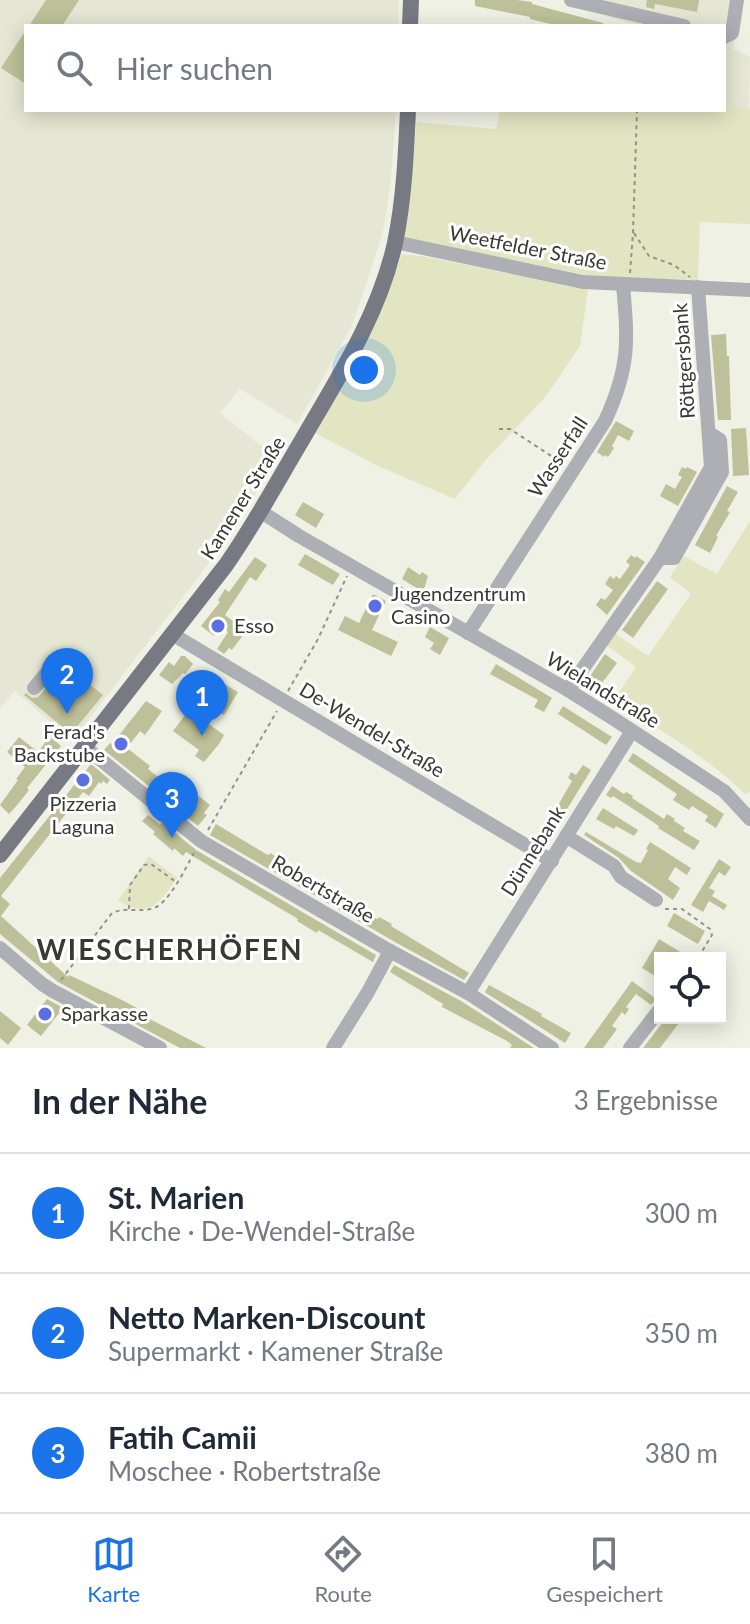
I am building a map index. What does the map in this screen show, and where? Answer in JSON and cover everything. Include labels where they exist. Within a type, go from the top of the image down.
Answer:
[{"type":"main road","points":[[410,24],[411,0]]},
{"type":"main road","name":"Kamener Straße","points":[[0,855],[218,577],[338,379],[362,333],[384,280],[395,242],[408,112]]},
{"type":"street","points":[[571,0],[675,24]]},
{"type":"street","points":[[726,36],[732,33],[737,0]]},
{"type":"street","name":"Weetfelder Straße","points":[[395,242],[583,282],[750,290]]},
{"type":"street","name":"Wasserfall","points":[[468,633],[605,421],[617,395],[627,355],[626,285]]},
{"type":"street","name":"Röttgersbank","points":[[568,690],[698,503],[711,467],[698,287]]},
{"type":"street","name":"Wielandstraße","points":[[260,511],[568,690],[724,791],[750,819]]},
{"type":"street","name":"De-Wendel-Straße","points":[[172,634],[552,861]]},
{"type":"street","points":[[34,688],[60,657],[64,659]]},
{"type":"street","name":"Dünnebank","points":[[468,993],[632,731]]},
{"type":"street","name":"Robertstraße","points":[[85,747],[201,841],[468,993],[552,1048]]},
{"type":"street","points":[[566,836],[614,866],[621,877],[656,900]]},
{"type":"street","points":[[0,948],[53,991],[160,1048]]},
{"type":"street","points":[[333,1048],[390,951]]},
{"type":"street","points":[[630,1048],[654,1017]]},
{"type":"path","points":[[626,285],[633,233],[637,112]]},
{"type":"path","points":[[633,233],[649,256],[674,265],[698,287]]},
{"type":"path","points":[[499,429],[510,429],[573,471]]},
{"type":"path","points":[[297,676],[352,566]]},
{"type":"path","points":[[212,822],[263,732]]},
{"type":"path","points":[[53,991],[112,913],[157,907],[188,863]]},
{"type":"path","points":[[129,909],[130,885],[144,865],[151,864],[177,882]]},
{"type":"path","points":[[656,900],[662,909],[682,909],[710,929],[712,935],[702,952]]},
{"type":"shaded area","points":[[0,0],[399,0],[398,24],[24,24],[24,112],[396,112],[384,227],[371,270],[351,327],[297,424],[240,389],[220,413],[256,442],[279,455],[228,538],[72,741],[15,691],[0,708]]},
{"type":"shaded area","points":[[569,0],[741,0],[733,49],[750,57],[749,109],[726,105],[726,24],[631,24],[569,5]]},
{"type":"green space","points":[[726,105],[750,107],[750,224],[700,222],[698,280],[598,277],[398,239],[417,122],[496,129],[500,112],[726,112]]},
{"type":"green space","points":[[402,254],[588,290],[580,346],[546,396],[483,463],[455,499],[380,467],[313,432],[369,339]]},
{"type":"green space","points":[[750,521],[750,792],[745,794],[698,755],[613,701],[636,667],[605,644],[613,632],[648,656],[691,594],[670,577],[684,556],[717,574]]},
{"type":"green space","points":[[149,856],[177,878],[153,906],[138,909],[118,900]]},
{"type":"building","points":[[46,0],[79,0],[63,24],[30,24]]},
{"type":"building","points":[[475,0],[532,2],[603,24],[551,24],[475,6]]},
{"type":"building","points":[[647,0],[699,0],[697,12],[655,4],[654,9],[646,7]]},
{"type":"building","points":[[24,33],[24,83],[1,68]]},
{"type":"building","points":[[726,334],[731,420],[718,420],[711,335]]},
{"type":"building","points":[[616,421],[634,431],[629,441],[618,435],[612,446],[614,448],[608,457],[604,457],[597,452]]},
{"type":"building","points":[[746,428],[749,475],[733,476],[731,429]]},
{"type":"building","points":[[682,467],[697,472],[678,506],[660,496],[666,484],[675,489],[682,477],[678,475]]},
{"type":"building","points":[[727,486],[738,492],[710,553],[695,545]]},
{"type":"building","points":[[303,502],[324,514],[316,528],[295,515]]},
{"type":"building","points":[[305,554],[340,574],[333,585],[298,565]]},
{"type":"building","points":[[631,555],[645,562],[607,615],[596,605],[613,590],[605,584],[610,576],[620,579],[630,565],[626,562]]},
{"type":"building","points":[[255,557],[267,565],[256,581],[250,577],[225,615],[246,631],[232,650],[229,648],[224,654],[217,649],[228,632],[221,627],[214,636],[201,626],[220,602],[218,600],[225,589],[229,592]]},
{"type":"building","points":[[408,567],[428,576],[423,592],[402,579]]},
{"type":"building","points":[[657,581],[668,589],[633,638],[622,630]]},
{"type":"building","points":[[373,594],[386,601],[372,630],[398,642],[391,656],[338,630],[345,616],[359,623]]},
{"type":"building","points":[[430,627],[449,638],[440,655],[430,649],[434,643],[425,637]]},
{"type":"building","points":[[605,654],[617,663],[599,687],[588,679]]},
{"type":"building","points":[[181,656],[193,664],[172,684],[159,675],[169,662],[174,666]]},
{"type":"building","points":[[496,664],[552,698],[544,712],[534,707],[538,700],[490,674]]},
{"type":"building","points":[[69,668],[103,695],[71,734],[24,695],[38,697],[63,669]]},
{"type":"building","points":[[204,672],[238,692],[224,715],[190,695]]},
{"type":"building","points":[[146,701],[162,711],[145,735],[140,731],[127,748],[162,780],[169,771],[182,781],[175,790],[193,804],[199,796],[210,805],[198,826],[104,750]]},
{"type":"building","points":[[563,706],[612,737],[606,745],[558,714]]},
{"type":"building","points":[[189,710],[224,735],[204,762],[195,756],[199,750],[173,731]]},
{"type":"building","points":[[19,737],[38,752],[52,738],[61,746],[9,814],[0,805],[25,767],[7,752]]},
{"type":"building","points":[[633,753],[724,814],[716,828],[705,821],[708,816],[692,806],[689,810],[673,800],[677,794],[628,761]]},
{"type":"building","points":[[91,764],[110,780],[107,784],[99,782],[89,796],[83,792],[1,896],[10,904],[1,916],[68,977],[124,1001],[137,1008],[138,1013],[206,1048],[180,1048],[58,982],[0,934],[0,878]]},
{"type":"building","points":[[583,765],[591,770],[561,819],[553,814],[572,781],[568,778],[571,772],[576,775]]},
{"type":"building","points":[[612,786],[633,796],[664,819],[667,814],[675,819],[685,828],[683,831],[700,841],[694,850],[613,796],[606,795]]},
{"type":"building","points":[[603,808],[638,830],[634,836],[596,819]]},
{"type":"building","points":[[148,815],[160,825],[162,822],[196,850],[376,955],[373,962],[318,930],[317,933],[186,852],[183,856],[174,848],[173,851],[142,821]]},
{"type":"building","points":[[216,824],[266,854],[270,853],[375,918],[392,924],[469,973],[464,980],[210,835]]},
{"type":"building","points":[[586,832],[636,862],[641,863],[650,842],[691,868],[687,875],[675,867],[668,879],[680,888],[673,900],[584,835]]},
{"type":"building","points":[[719,859],[731,867],[725,876],[719,872],[709,888],[715,891],[712,896],[727,905],[724,910],[709,901],[703,912],[691,905]]},
{"type":"building","points":[[674,913],[705,931],[698,944],[667,926]]},
{"type":"building","points":[[659,939],[680,952],[654,952],[654,975],[642,968]]},
{"type":"building","points":[[394,965],[461,1001],[534,1048],[510,1048],[512,1045],[507,1041],[442,1007],[443,1004],[390,972]]},
{"type":"building","points":[[632,981],[654,998],[651,1005],[636,994],[626,1007],[629,1009],[625,1015],[622,1012],[612,1026],[617,1029],[603,1048],[584,1048]]},
{"type":"building","points":[[489,985],[571,1033],[565,1043],[486,993]]},
{"type":"building","points":[[47,999],[63,1008],[41,1036],[27,1025]]},
{"type":"building","points":[[0,1011],[21,1028],[8,1045],[0,1038]]},
{"type":"building","points":[[661,1024],[678,1024],[660,1048],[643,1048]]},
{"type":"place","name":"Jugendzentrum Casino","points":[[375,606]]},
{"type":"place","name":"Esso","points":[[218,626]]},
{"type":"place","name":"Netto Marken-Discount","points":[[67,714]]},
{"type":"place","name":"St. Marien","points":[[202,736]]},
{"type":"place","name":"Ferad's Backstube","points":[[121,744]]},
{"type":"place","name":"Pizzeria Laguna","points":[[83,780]]},
{"type":"place","name":"Fatih Camii","points":[[172,838]]},
{"type":"place","name":"Sparkasse","points":[[45,1014]]},
{"type":"district","name":"WIESCHERHÖFEN","points":[[170,950]]}]
